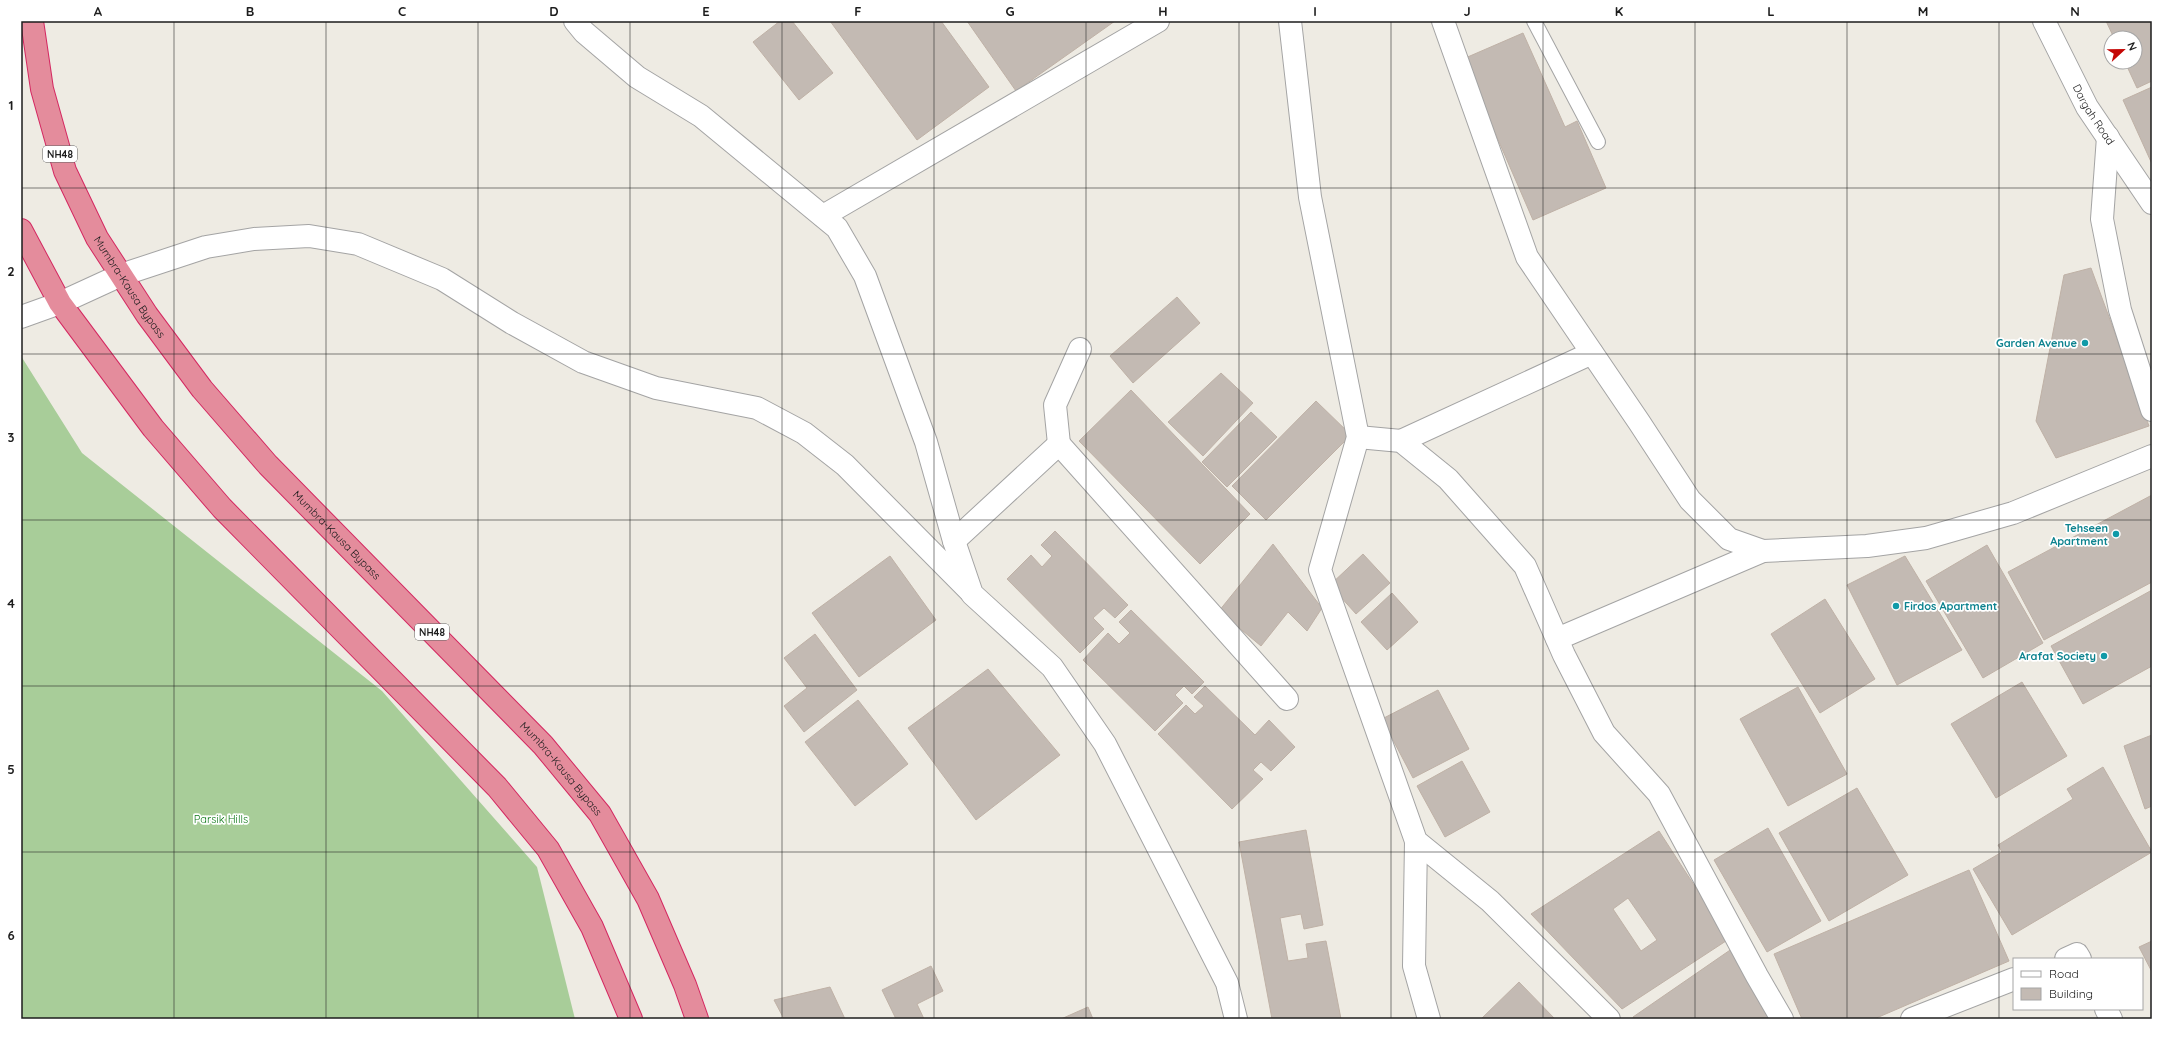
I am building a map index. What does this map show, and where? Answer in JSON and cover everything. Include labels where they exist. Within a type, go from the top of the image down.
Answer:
[{"type":"highway","name":"Mumbra-Kausa Bypass","points":[[32,21],[42,89],[64,171],[97,238],[147,315],[202,389],[268,465],[543,745],[600,814],[648,899],[685,985],[697,1019]]},
{"type":"highway","points":[[21,230],[60,303],[153,428],[222,508],[497,787],[548,849],[592,927],[631,1019]]},
{"type":"street","points":[[575,21],[584,32],[637,77],[701,116],[837,228],[865,276],[926,442],[954,541],[972,594]]},
{"type":"street","points":[[823,216],[1158,21]]},
{"type":"street","points":[[1290,21],[1310,197],[1358,437],[1320,570],[1416,841],[1414,966],[1429,1019]]},
{"type":"street","points":[[1443,21],[1527,257],[1690,500],[1729,540],[1763,551]]},
{"type":"street","name":"Dargah Road","points":[[2044,21],[2087,107],[2152,203]]},
{"type":"street","points":[[2108,137],[2102,219],[2120,310],[2152,410]]},
{"type":"street","points":[[21,317],[60,303],[121,275],[206,247],[254,239],[309,236],[358,244],[442,279],[512,323],[583,362],[656,388],[757,408],[804,433],[845,465],[972,594],[1052,667],[1105,744],[1227,983],[1236,1019]]},
{"type":"street","points":[[1080,349],[1054,405],[1059,444],[1287,699]]},
{"type":"street","points":[[1358,437],[1401,441],[1592,353]]},
{"type":"street","points":[[1401,441],[1448,479],[1525,566],[1557,639],[1604,733],[1659,794],[1757,976],[1782,1019]]},
{"type":"street","points":[[954,541],[1059,444]]},
{"type":"street","points":[[1557,639],[1763,551],[1867,546],[1926,538],[2013,513],[2152,456]]},
{"type":"street","points":[[1416,841],[1490,901],[1609,1019]]},
{"type":"street","points":[[2068,958],[2077,954],[2079,958]]},
{"type":"street","points":[[1912,1019],[2013,979]]},
{"type":"street","points":[[2106,1010],[2111,1019]]},
{"type":"lane","points":[[1534,21],[1598,142]]},
{"type":"green space","name":"Parsik Hills","points":[[21,356],[82,453],[382,691],[537,867],[575,1019],[21,1019]]},
{"type":"building","points":[[780,21],[792,21],[833,73],[799,100],[753,42]]},
{"type":"building","points":[[830,21],[941,21],[989,87],[917,140]]},
{"type":"building","points":[[967,21],[1115,21],[1016,91]]},
{"type":"building","points":[[2106,21],[2152,21],[2152,81],[2137,88],[2129,70],[2143,70],[2143,30],[2110,30]]},
{"type":"building","points":[[1523,33],[1565,127],[1577,121],[1606,188],[1533,220],[1463,59]]},
{"type":"building","points":[[2152,87],[2152,164],[2123,100]]},
{"type":"building","name":"Garden Avenue","points":[[2091,268],[2149,426],[2056,458],[2036,421],[2064,275]]},
{"type":"building","points":[[1177,297],[1200,323],[1133,383],[1110,356]]},
{"type":"building","points":[[1221,373],[1253,403],[1203,456],[1168,422]]},
{"type":"building","points":[[1131,390],[1250,514],[1200,564],[1079,441]]},
{"type":"building","points":[[1316,401],[1351,435],[1266,520],[1232,486]]},
{"type":"building","points":[[1251,412],[1277,437],[1227,487],[1202,462]]},
{"type":"building","name":"Tehseen Apartment","points":[[2152,495],[2152,582],[2044,640],[2008,572]]},
{"type":"building","points":[[1055,531],[1128,605],[1115,618],[1104,608],[1093,618],[1104,629],[1080,653],[1007,579],[1031,555],[1042,567],[1052,556],[1041,545]]},
{"type":"building","points":[[1273,544],[1322,608],[1307,631],[1288,612],[1261,646],[1219,611]]},
{"type":"building","points":[[1987,545],[2043,643],[1983,678],[1926,581]]},
{"type":"building","points":[[1363,554],[1390,583],[1356,614],[1330,585]]},
{"type":"building","points":[[890,556],[936,620],[859,677],[812,613]]},
{"type":"building","name":"Firdos Apartment","points":[[1905,556],[1962,650],[1897,685],[1847,585]]},
{"type":"building","name":"Arafat Society","points":[[2152,590],[2152,666],[2083,704],[2051,646]]},
{"type":"building","points":[[1392,593],[1418,622],[1387,650],[1361,622]]},
{"type":"building","points":[[1825,599],[1875,679],[1820,713],[1771,634]]},
{"type":"building","points":[[1131,610],[1204,682],[1192,694],[1184,686],[1175,695],[1183,703],[1155,731],[1083,660],[1108,633],[1119,644],[1130,633],[1119,622]]},
{"type":"building","points":[[815,634],[857,690],[804,732],[784,706],[807,688],[784,658]]},
{"type":"building","points":[[988,669],[1060,755],[976,820],[908,728]]},
{"type":"building","points":[[2022,682],[2067,756],[1996,798],[1951,724]]},
{"type":"building","points":[[1205,686],[1255,735],[1269,720],[1295,747],[1271,771],[1261,762],[1253,770],[1263,779],[1232,809],[1158,734],[1186,705],[1195,714],[1204,706],[1194,697]]},
{"type":"building","points":[[1798,687],[1847,774],[1788,806],[1740,719]]},
{"type":"building","points":[[1438,690],[1469,749],[1413,778],[1382,719]]},
{"type":"building","points":[[858,700],[908,764],[855,806],[805,742]]},
{"type":"building","points":[[2152,735],[2152,806],[2145,809],[2124,746]]},
{"type":"building","points":[[1462,761],[1490,812],[1445,837],[1417,786]]},
{"type":"building","points":[[2103,767],[2152,852],[2012,935],[1973,869],[2002,852],[1998,845],[2073,799],[2067,789]]},
{"type":"building","points":[[1857,788],[1908,875],[1829,921],[1779,833]]},
{"type":"building","points":[[1768,828],[1821,921],[1767,952],[1714,860]]},
{"type":"building","points":[[1306,830],[1323,925],[1304,929],[1301,914],[1280,918],[1288,961],[1308,958],[1306,944],[1326,941],[1341,1019],[1272,1019],[1239,842]]},
{"type":"building","points":[[1659,831],[1729,939],[1622,1009],[1531,914]],"holes":[[[1628,898],[1657,940],[1641,951],[1613,909]]]},
{"type":"building","points":[[1969,870],[2009,961],[1874,1019],[1802,1019],[1774,954]]},
{"type":"building","points":[[2152,941],[2152,972],[2139,947]]},
{"type":"building","points":[[1736,946],[1770,1019],[1634,1019],[1633,1017]]},
{"type":"building","points":[[931,966],[943,991],[917,1004],[924,1019],[896,1019],[882,990]]},
{"type":"building","points":[[1519,982],[1555,1019],[1481,1019]]},
{"type":"building","points":[[830,987],[845,1019],[784,1019],[774,1000]]},
{"type":"building","points":[[1088,1007],[1093,1019],[1061,1019]]},
{"type":"place","name":"Garden Avenue","points":[[2085,343]]},
{"type":"place","name":"Tehseen Apartment","points":[[2116,534]]},
{"type":"place","name":"Firdos Apartment","points":[[1896,606]]},
{"type":"place","name":"Arafat Society","points":[[2104,656]]}]
